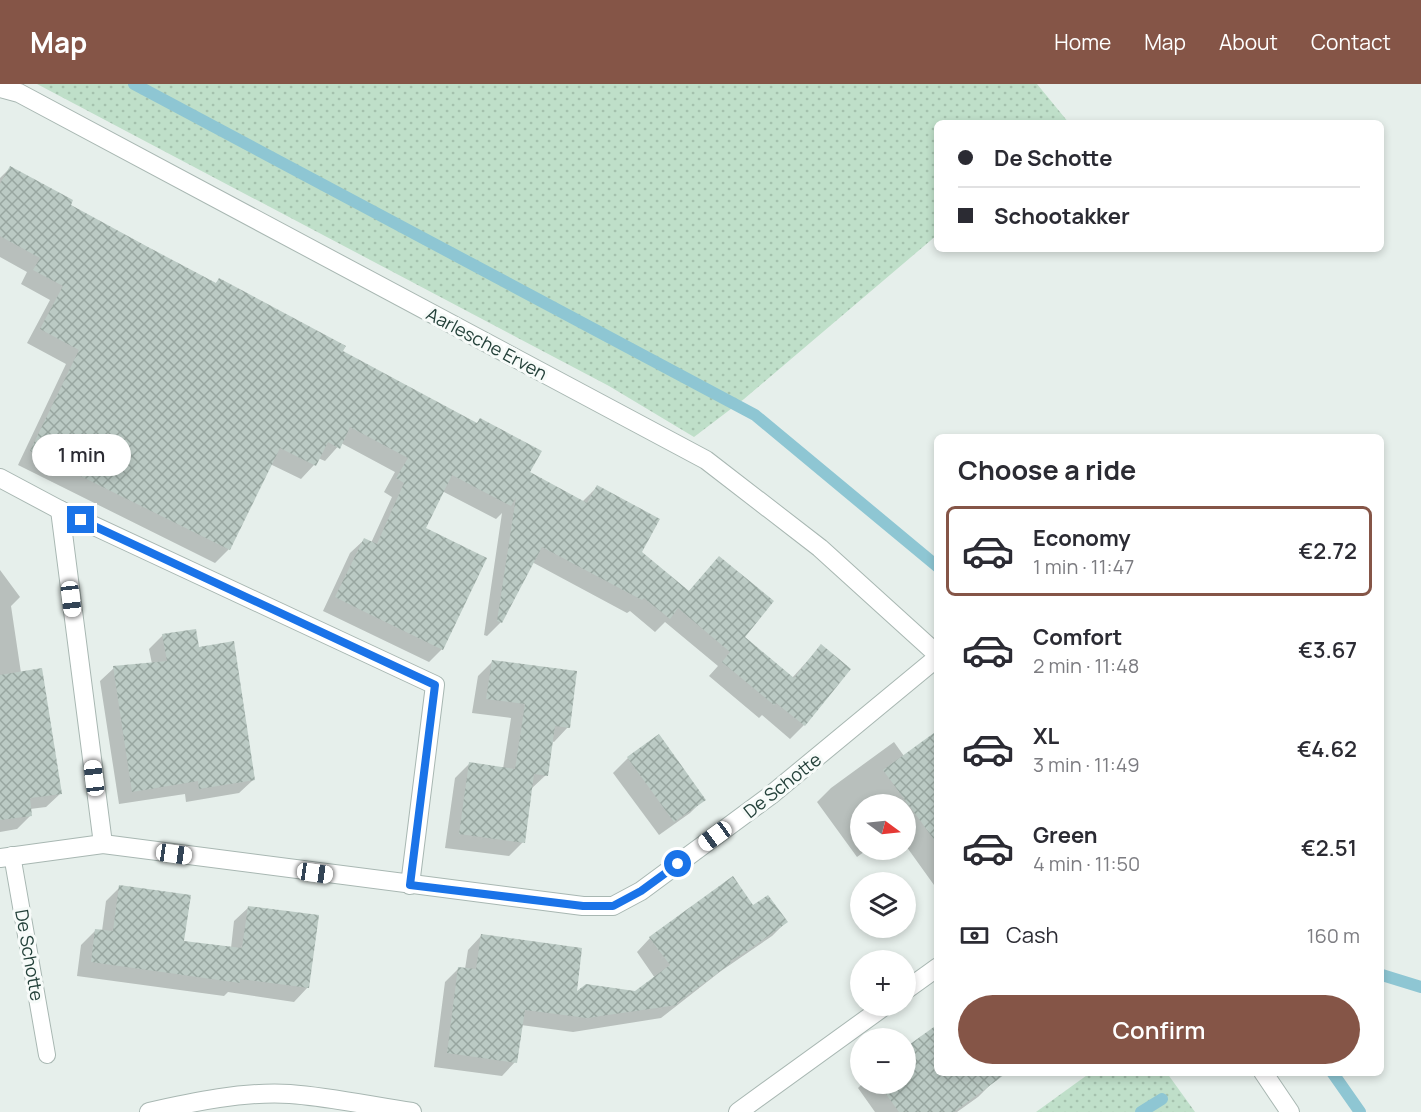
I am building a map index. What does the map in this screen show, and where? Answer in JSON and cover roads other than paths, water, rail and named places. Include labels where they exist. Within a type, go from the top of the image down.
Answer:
[{"type":"street","name":"Aarlesche Erven","points":[[0,88],[19,93],[706,460],[820,548],[934,652]]},
{"type":"street","points":[[0,478],[60,510],[435,685],[410,885]]},
{"type":"street","points":[[60,510],[103,844]]},
{"type":"street","name":"De Schotte","points":[[6,857],[103,844],[410,885],[583,906],[613,906],[641,891],[771,795],[934,659]]},
{"type":"street","points":[[916,983],[934,971]]},
{"type":"street","points":[[738,1112],[871,1016]]},
{"type":"street","points":[[1266,1076],[1290,1112]]},
{"type":"street","points":[[149,1112],[234,1097],[288,1094],[412,1112]]},
{"type":"lane","name":"De Schotte","points":[[6,857],[47,1055]]},
{"type":"waterway","points":[[134,84],[755,415],[934,564]]},
{"type":"waterway","points":[[1384,976],[1421,987]]},
{"type":"waterway","points":[[1335,1076],[1360,1112]]},
{"type":"waterway","points":[[1141,1112],[1162,1099]]}]
